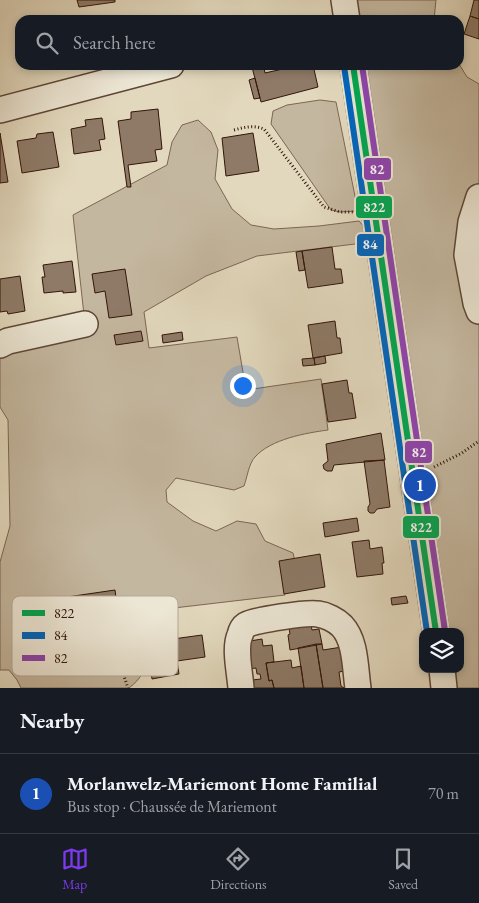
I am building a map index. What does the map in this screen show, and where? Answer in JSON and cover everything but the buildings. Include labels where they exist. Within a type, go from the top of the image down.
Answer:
[{"type":"street","points":[[0,110],[152,70]]},
{"type":"street","points":[[354,70],[435,628]]},
{"type":"street","points":[[479,197],[471,222],[467,255],[479,311]]},
{"type":"street","points":[[0,345],[8,341],[85,324]]},
{"type":"street","points":[[241,688],[238,646],[239,636],[244,628],[254,622],[303,614],[318,614],[331,618],[342,626],[349,637],[353,650],[358,688]]},
{"type":"street","points":[[442,673],[444,688]]},
{"type":"path","points":[[234,130],[248,126],[258,126],[264,129],[324,207],[340,212],[374,208]]},
{"type":"path","points":[[428,469],[445,463],[479,441]]},
{"type":"shaded area","points":[[344,0],[436,0],[434,15],[346,15]]},
{"type":"shaded area","points":[[354,70],[463,70],[467,77],[479,84],[479,688],[444,688],[442,673],[464,673],[464,628],[435,628]]},
{"type":"shaded area","points":[[320,100],[336,102],[358,211],[340,212],[331,210],[271,124],[273,111],[287,105]]},
{"type":"shaded area","points":[[198,120],[211,132],[218,150],[215,179],[232,209],[251,225],[274,229],[359,221],[365,231],[364,239],[355,244],[257,256],[206,276],[144,312],[149,348],[237,337],[246,390],[321,379],[328,430],[279,441],[262,451],[251,463],[244,486],[234,490],[176,478],[166,490],[167,502],[193,521],[216,531],[237,521],[256,524],[265,541],[293,553],[295,561],[280,563],[285,595],[178,608],[178,596],[12,596],[12,674],[9,670],[0,670],[0,562],[10,526],[8,420],[0,407],[0,345],[85,324],[73,215],[167,165],[172,142],[182,125]]},
{"type":"shaded area","points":[[14,676],[140,676],[129,688],[21,688]]},
{"type":"transit line","name":"84","points":[[345,70],[426,628]]},
{"type":"transit line","name":"822","points":[[354,70],[435,628]]},
{"type":"transit line","name":"82","points":[[363,70],[445,628]]},
{"type":"place","name":"Morlanwelz-Mariemont Home Familial","points":[[420,485]]}]
